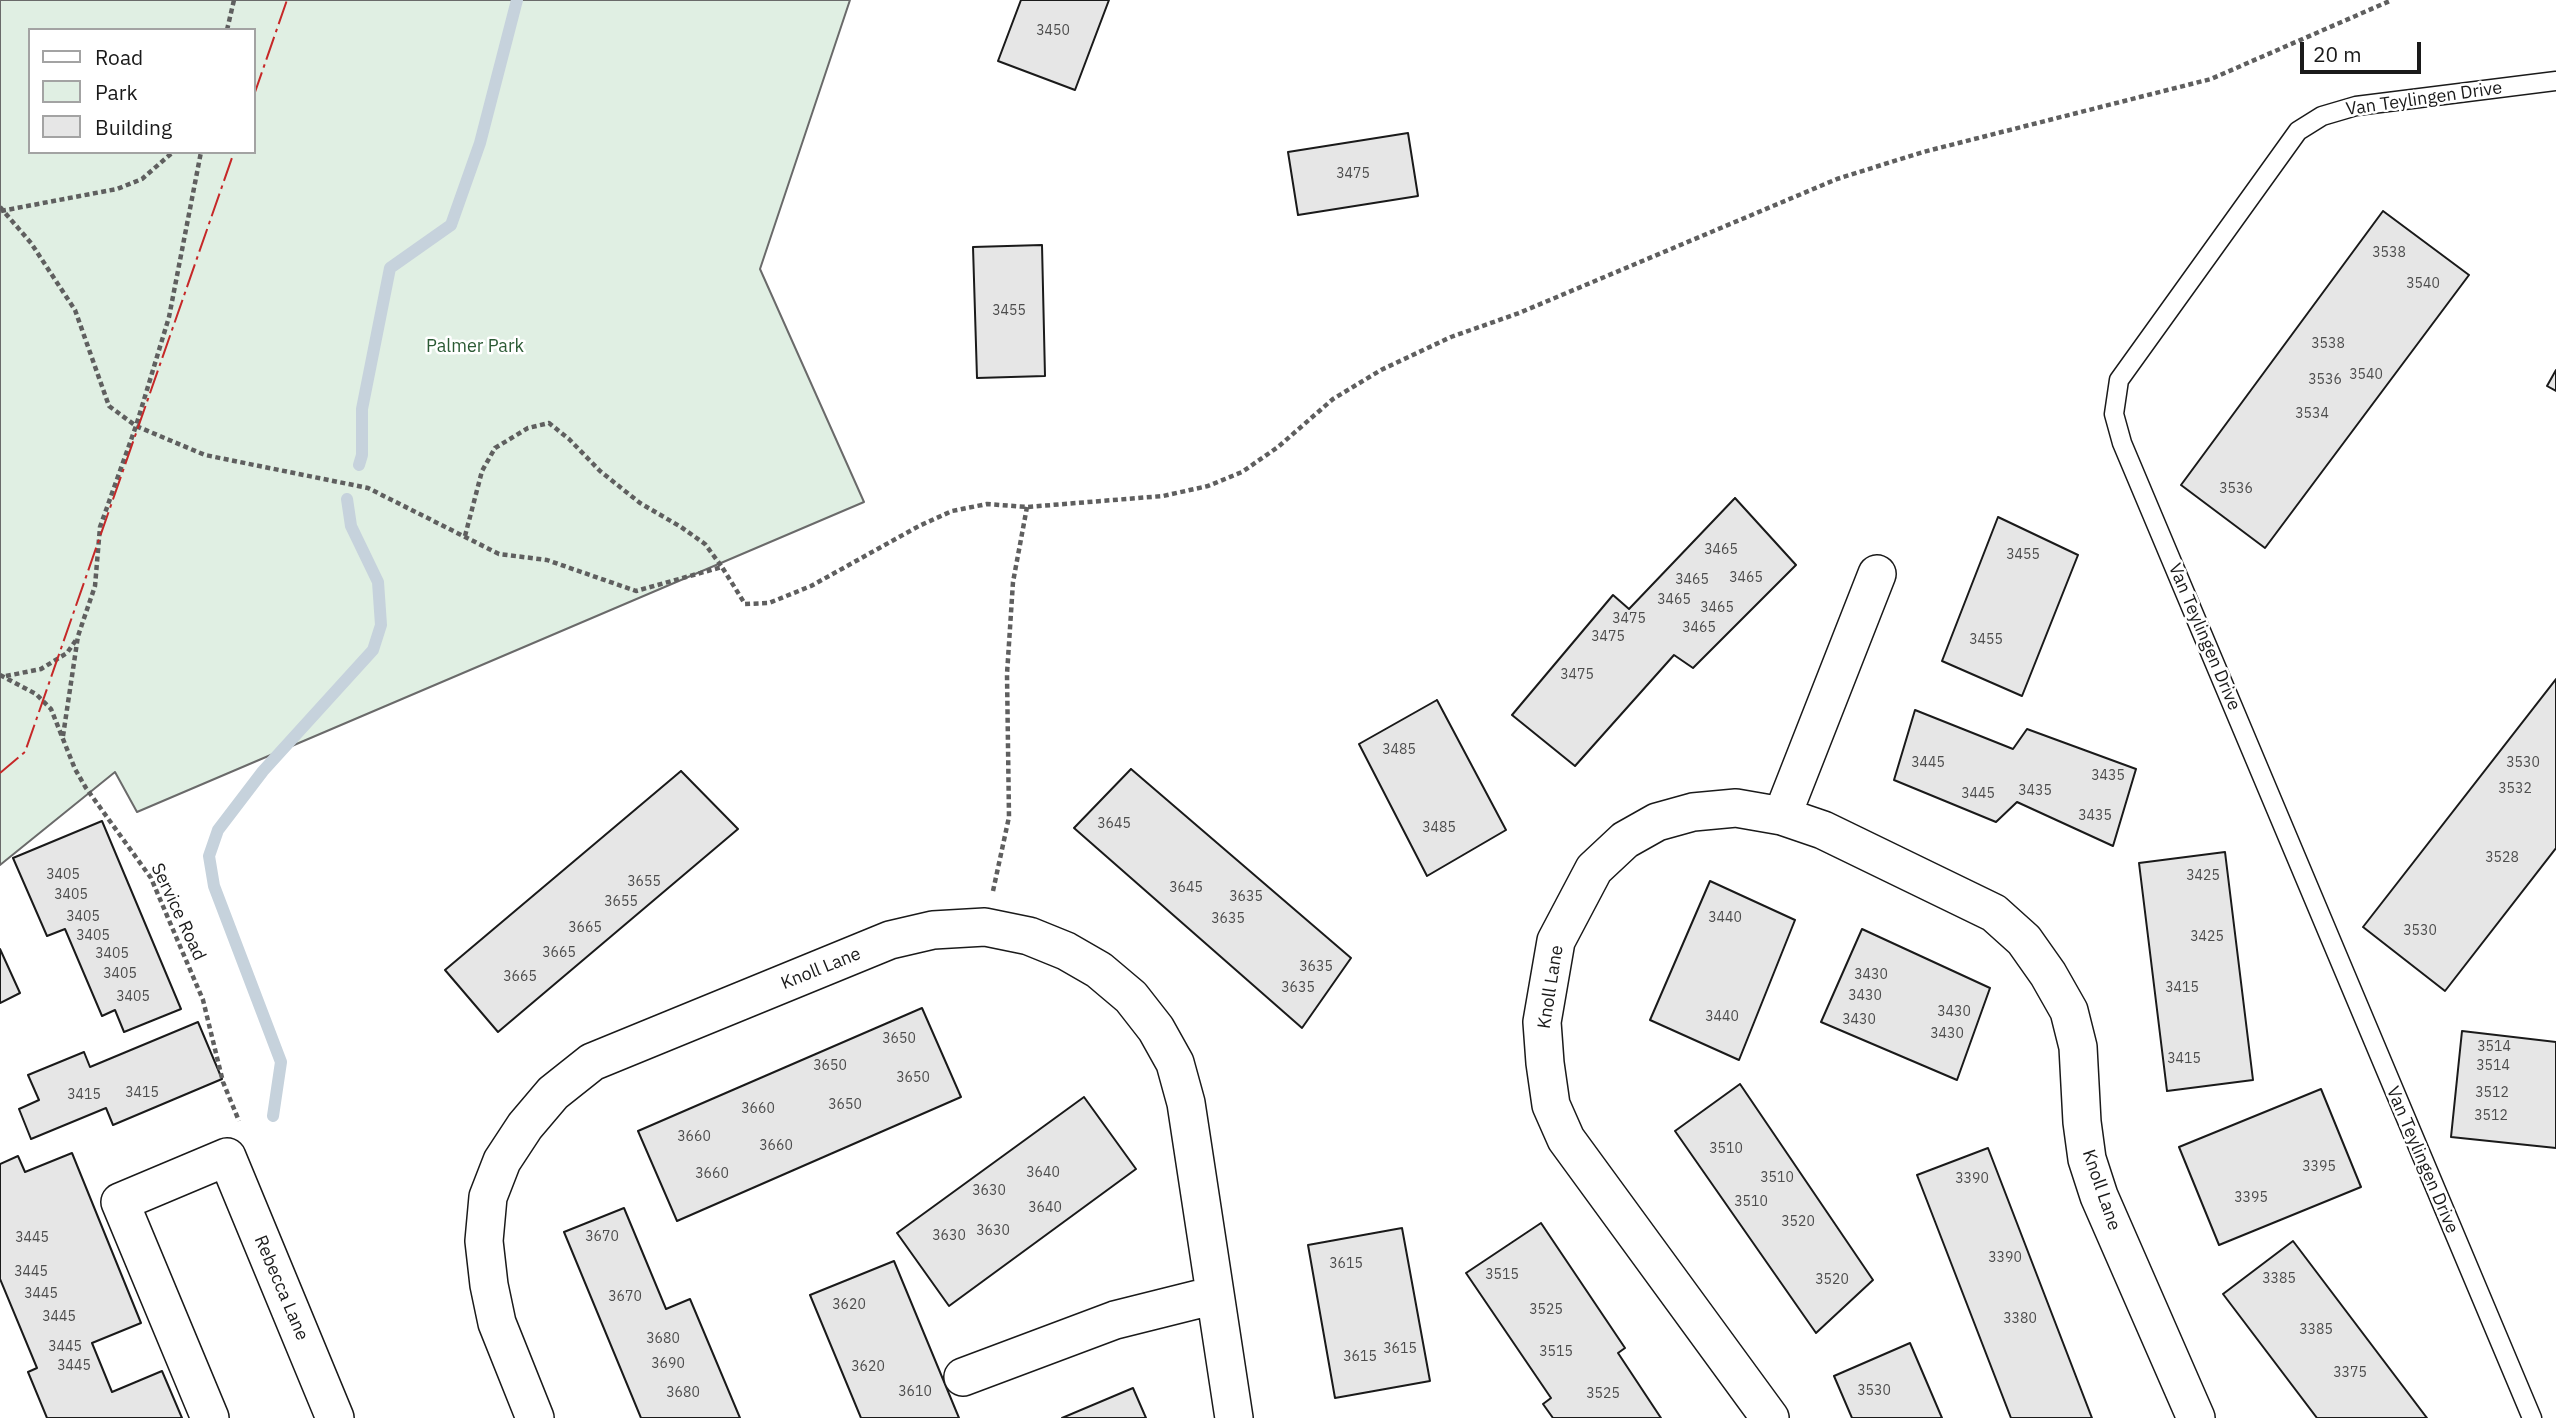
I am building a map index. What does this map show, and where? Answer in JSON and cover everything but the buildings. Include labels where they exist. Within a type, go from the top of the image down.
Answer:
[{"type":"street","points":[[1782,816],[1877,574]]},
{"type":"street","name":"Knoll Lane","points":[[1770,1418],[1566,1139],[1551,1105],[1542,1022],[1556,941],[1594,869],[1626,840],[1657,822],[1693,812],[1736,808],[1782,816],[1823,830],[1994,913],[2024,940],[2069,1011],[2078,1047],[2081,1122],[2087,1159],[2099,1196],[2196,1418]]},
{"type":"street","name":"Knoll Lane","points":[[535,1418],[497,1323],[484,1241],[488,1196],[502,1161],[525,1126],[553,1093],[592,1062],[890,940],[933,930],[985,927],[1029,936],[1066,951],[1099,970],[1131,997],[1156,1029],[1175,1063],[1186,1103],[1234,1418]]},
{"type":"street","points":[[210,1418],[120,1202],[227,1157]]},
{"type":"street","name":"Rebecca Lane","points":[[227,1157],[335,1418]]},
{"type":"street","points":[[963,1377],[1115,1320],[1215,1295]]},
{"type":"lane","name":"Van Teylingen Drive","points":[[2532,1418],[2122,443],[2114,414],[2119,380],[2298,131],[2322,116],[2356,106],[2556,81]]},
{"type":"path","points":[[227,28],[234,0]]},
{"type":"path","points":[[465,536],[482,471],[495,448],[528,428],[548,423],[640,503],[705,544],[745,604],[769,603],[811,586],[919,526],[952,511],[987,504],[1027,507],[1163,496],[1208,486],[1251,466],[1278,447],[1333,399],[1381,370],[1451,337],[1519,313],[1837,179],[1923,152],[2211,79],[2392,0]]},
{"type":"path","points":[[1,210],[117,189],[142,179],[171,154]]},
{"type":"path","points":[[63,736],[78,636],[95,586],[100,527],[136,426],[169,317],[201,154]]},
{"type":"path","points":[[1,210],[31,243],[75,310],[109,406],[136,426],[205,455],[368,488],[499,554],[547,560],[636,591],[722,567]]},
{"type":"path","points":[[985,927],[1009,817],[1007,674],[1013,582],[1027,507]]},
{"type":"path","points":[[3,676],[41,669],[67,653],[78,636]]},
{"type":"path","name":"Service Road","points":[[3,676],[36,694],[51,709],[75,769],[86,788],[151,878],[203,1000],[223,1082],[244,1133],[227,1157]]},
{"type":"green space","name":"Palmer Park","points":[[0,0],[850,0],[760,269],[864,502],[137,812],[115,772],[0,865]]},
{"type":"waterway","points":[[359,465],[362,455],[362,409],[390,268],[451,225],[480,143],[517,0]]},
{"type":"waterway","points":[[273,1116],[281,1062],[214,886],[209,856],[218,830],[263,771],[373,650],[381,625],[378,582],[351,526],[347,499]]},
{"type":"power","points":[[256,89],[287,0]]},
{"type":"power","points":[[0,773],[25,752],[233,154]]}]
